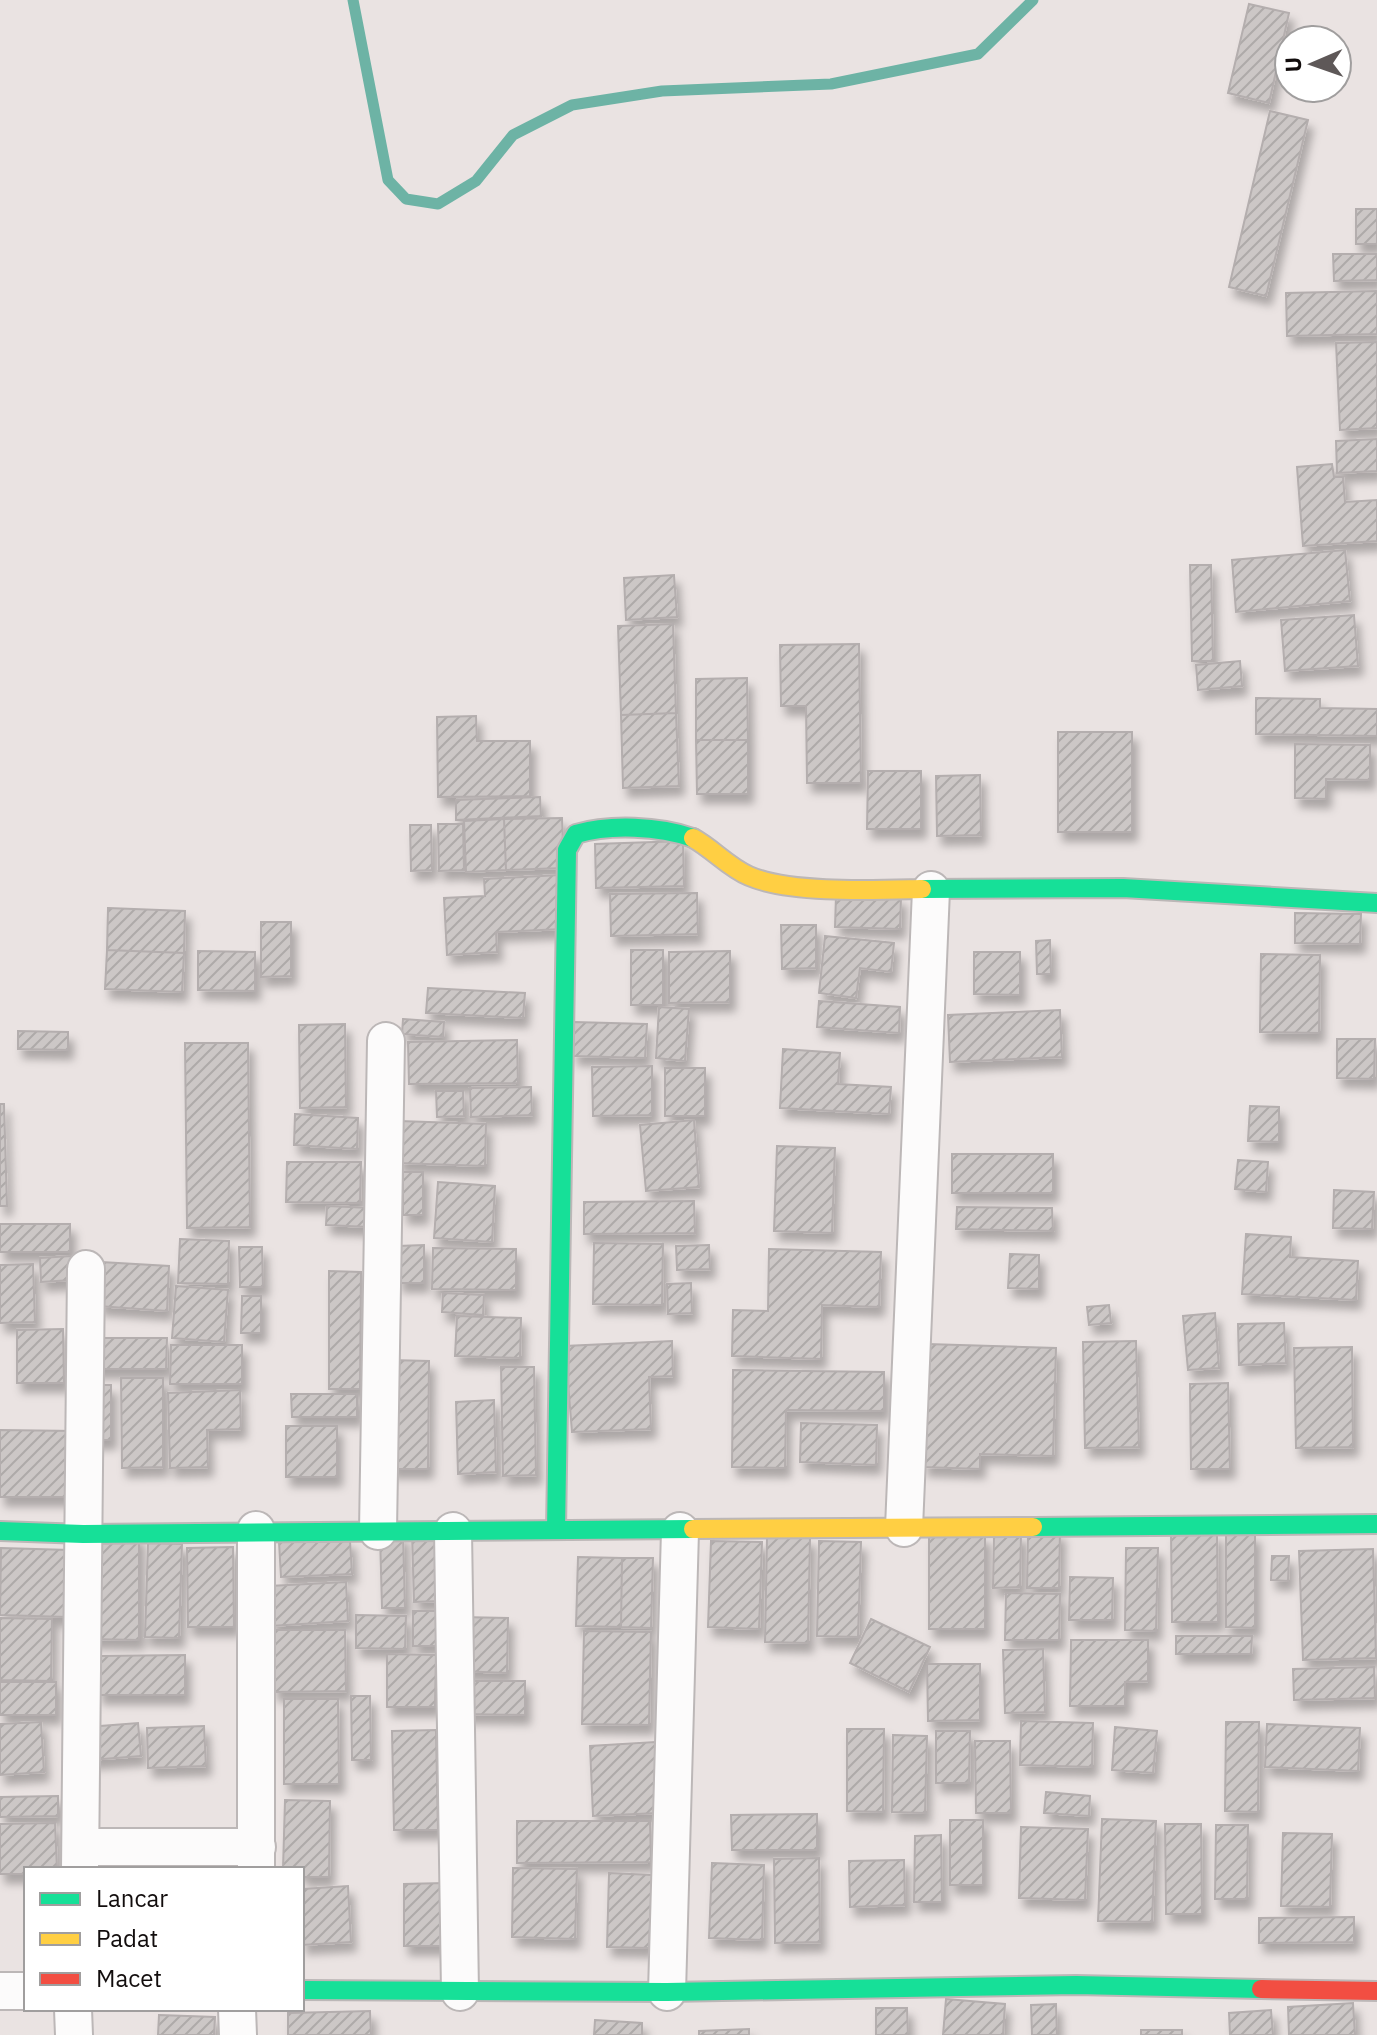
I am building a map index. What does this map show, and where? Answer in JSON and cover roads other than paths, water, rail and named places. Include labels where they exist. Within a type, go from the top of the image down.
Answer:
[{"type":"street","points":[[556,1530],[566,863],[571,840],[585,830],[599,827],[691,836],[751,878],[851,888],[1160,890],[1377,903]]},
{"type":"street","points":[[904,1528],[931,890]]},
{"type":"street","points":[[378,1531],[386,1041]]},
{"type":"street","points":[[86,1269],[81,1858],[256,1858],[256,1530]]},
{"type":"street","points":[[0,1531],[83,1534],[256,1530],[680,1531],[1377,1524]]},
{"type":"street","points":[[453,1531],[460,1992]]},
{"type":"street","points":[[667,1992],[680,1531]]},
{"type":"street","points":[[304,1990],[667,1992],[1076,1985],[1377,1991]]},
{"type":"street","points":[[0,1991],[24,1991]]},
{"type":"street","points":[[73,2011],[74,2035]]},
{"type":"street","points":[[237,2011],[238,2035]]},
{"type":"waterway","points":[[353,0],[388,180],[406,199],[438,204],[476,181],[513,135],[572,105],[662,91],[831,84],[978,54],[1033,0]]}]
